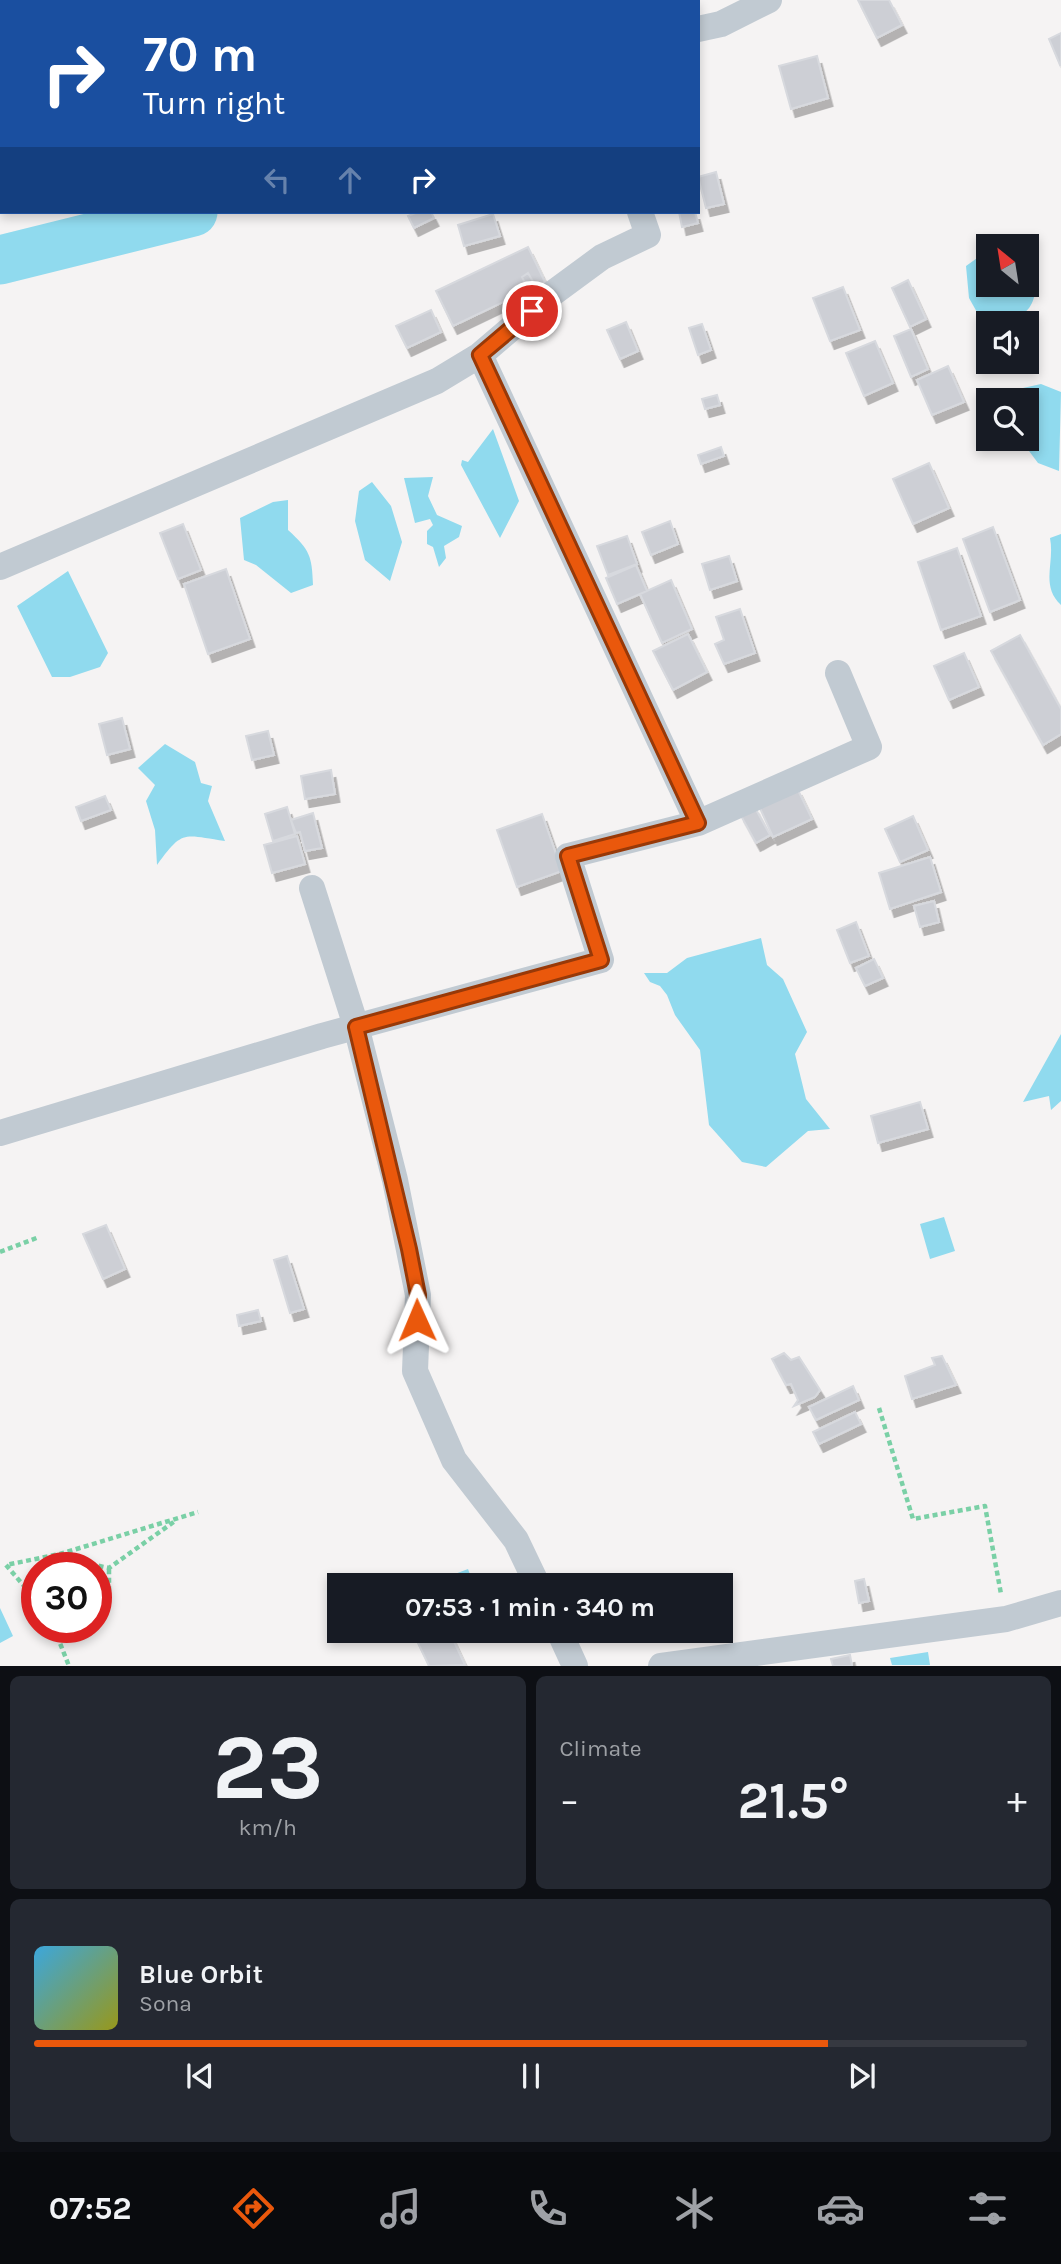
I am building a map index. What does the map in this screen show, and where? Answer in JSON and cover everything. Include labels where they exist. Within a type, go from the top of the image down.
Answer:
[{"type":"street","points":[[700,29],[721,24],[768,0]]},
{"type":"street","points":[[0,567],[437,381],[480,355],[549,296],[602,257],[648,236],[641,214]]},
{"type":"street","points":[[480,355],[698,823]]},
{"type":"street","points":[[0,1133],[356,1027],[601,960],[568,856],[698,823],[869,747],[838,673]]},
{"type":"street","points":[[313,888],[356,1027],[395,1180],[418,1295],[415,1371],[454,1460],[516,1540],[532,1573]]},
{"type":"street","points":[[661,1665],[1006,1619],[1061,1603]]},
{"type":"street","points":[[565,1643],[575,1665]]},
{"type":"path","points":[[0,1252],[39,1237]]},
{"type":"path","points":[[879,1408],[913,1519],[985,1506],[1006,1619]]},
{"type":"path","points":[[65,1552],[198,1512]]},
{"type":"path","points":[[112,1566],[179,1518]]},
{"type":"path","points":[[3,1567],[21,1563]]},
{"type":"path","points":[[3,1567],[21,1585]]},
{"type":"path","points":[[60,1643],[69,1665]]},
{"type":"water","points":[[976,259],[976,298],[1034,298],[1032,304],[1026,311],[976,311],[969,298],[966,266]]},
{"type":"water","points":[[1041,384],[1061,392],[1059,471],[1038,463],[1029,451],[1039,451],[1039,388],[1023,388]]},
{"type":"water","points":[[493,429],[519,501],[500,538],[461,465],[462,460],[468,462]]},
{"type":"water","points":[[433,477],[428,496],[437,515],[462,526],[459,537],[444,546],[446,558],[439,567],[433,547],[427,544],[427,531],[433,525],[430,519],[415,523],[404,478]]},
{"type":"water","points":[[372,482],[391,506],[402,542],[390,581],[365,560],[355,521],[359,491]]},
{"type":"water","points":[[288,500],[288,530],[308,554],[313,585],[291,593],[256,565],[244,560],[240,518],[273,502]]},
{"type":"water","points":[[1061,534],[1061,605],[1051,590],[1050,538]]},
{"type":"water","points":[[68,571],[108,653],[100,667],[70,677],[52,677],[17,606]]},
{"type":"water","points":[[165,744],[195,762],[201,783],[212,786],[208,801],[225,841],[185,837],[173,845],[157,865],[155,830],[146,801],[155,785],[138,768]]},
{"type":"water","points":[[761,938],[767,965],[783,979],[807,1032],[795,1054],[806,1099],[830,1129],[808,1131],[766,1167],[742,1162],[709,1125],[700,1050],[675,1015],[667,995],[660,986],[650,982],[644,973],[667,973],[687,958]]},
{"type":"water","points":[[1061,1034],[1061,1101],[1051,1110],[1049,1096],[1023,1102]]},
{"type":"water","points":[[944,1217],[955,1251],[930,1259],[920,1224]]},
{"type":"water","points":[[0,1608],[13,1636],[0,1643]]},
{"type":"water","points":[[928,1652],[930,1665],[892,1665],[890,1658]]},
{"type":"building","points":[[858,0],[889,0],[902,25],[877,38]]},
{"type":"building","points":[[1061,33],[1061,64],[1060,65],[1049,39]]},
{"type":"building","points":[[817,56],[828,98],[791,109],[779,66]]},
{"type":"building","points":[[716,172],[724,204],[706,208],[700,176]]},
{"type":"building","points":[[432,214],[434,218],[414,228],[408,216]]},
{"type":"building","points":[[493,214],[500,236],[464,246],[458,225]]},
{"type":"building","points":[[679,214],[696,214],[698,223],[682,227]]},
{"type":"building","points":[[528,247],[545,282],[453,326],[436,291]]},
{"type":"building","points":[[528,273],[535,285],[528,289],[522,277]]},
{"type":"building","points":[[908,280],[926,319],[910,327],[892,288]]},
{"type":"building","points":[[843,287],[860,330],[830,341],[813,298]]},
{"type":"building","points":[[431,310],[441,332],[407,348],[396,326]]},
{"type":"building","points":[[626,322],[638,351],[620,359],[607,330]]},
{"type":"building","points":[[702,324],[711,350],[698,355],[689,328]]},
{"type":"building","points":[[911,329],[928,369],[911,377],[894,336]]},
{"type":"building","points":[[875,341],[893,383],[864,396],[846,353]]},
{"type":"building","points":[[948,366],[964,402],[932,415],[917,380]]},
{"type":"building","points":[[717,395],[720,405],[705,409],[702,399]]},
{"type":"building","points":[[721,447],[724,456],[701,464],[698,455]]},
{"type":"building","points":[[929,463],[949,508],[913,524],[893,479]]},
{"type":"building","points":[[670,521],[678,544],[651,555],[642,532]]},
{"type":"building","points":[[183,524],[201,570],[178,579],[160,533]]},
{"type":"building","points":[[993,527],[1020,600],[990,612],[963,539]]},
{"type":"building","points":[[627,536],[637,564],[608,575],[597,546]]},
{"type":"building","points":[[957,548],[981,616],[941,630],[918,562]]},
{"type":"building","points":[[729,556],[737,581],[710,590],[702,564]]},
{"type":"building","points":[[636,565],[647,591],[617,604],[606,578]]},
{"type":"building","points":[[226,569],[250,639],[208,654],[184,584]]},
{"type":"building","points":[[671,580],[692,629],[662,643],[640,594]]},
{"type":"building","points":[[740,609],[755,653],[724,664],[715,644],[724,640],[716,617]]},
{"type":"building","points":[[688,634],[707,672],[673,690],[653,651]]},
{"type":"building","points":[[1020,635],[1061,709],[1061,734],[1043,745],[991,651]]},
{"type":"building","points":[[964,653],[979,687],[949,700],[934,666]]},
{"type":"building","points":[[122,718],[130,749],[107,755],[99,724]]},
{"type":"building","points":[[268,731],[274,755],[252,760],[246,736]]},
{"type":"building","points":[[331,770],[335,794],[305,799],[301,776]]},
{"type":"building","points":[[797,788],[812,819],[773,837],[759,806]]},
{"type":"building","points":[[105,796],[111,810],[81,821],[76,807]]},
{"type":"building","points":[[754,806],[770,835],[756,843],[740,814]]},
{"type":"building","points":[[287,807],[295,834],[273,841],[265,814]]},
{"type":"building","points":[[313,813],[322,848],[305,851],[300,832],[296,833],[291,820]]},
{"type":"building","points":[[542,814],[562,871],[517,887],[497,830]]},
{"type":"building","points":[[913,816],[928,850],[900,862],[885,829]]},
{"type":"building","points":[[297,836],[305,864],[272,873],[264,845]]},
{"type":"building","points":[[930,857],[941,892],[890,909],[879,873]]},
{"type":"building","points":[[934,901],[939,922],[920,927],[914,906]]},
{"type":"building","points":[[856,922],[869,956],[850,963],[837,930]]},
{"type":"building","points":[[874,959],[883,978],[865,986],[856,968]]},
{"type":"building","points":[[920,1102],[928,1129],[878,1143],[871,1116]]},
{"type":"building","points":[[106,1225],[125,1269],[103,1279],[83,1234]]},
{"type":"building","points":[[287,1256],[304,1309],[290,1313],[274,1260]]},
{"type":"building","points":[[258,1310],[261,1321],[239,1326],[237,1315]]},
{"type":"building","points":[[784,1353],[791,1360],[799,1357],[820,1390],[815,1397],[794,1406],[798,1400],[791,1384],[786,1385],[772,1359]]},
{"type":"building","points":[[942,1356],[956,1385],[912,1399],[905,1376],[935,1365],[932,1358]]},
{"type":"building","points":[[853,1386],[859,1400],[816,1420],[809,1407]]},
{"type":"building","points":[[855,1412],[861,1424],[819,1444],[813,1432]]},
{"type":"building","points":[[864,1579],[869,1601],[859,1603],[855,1581]]},
{"type":"building","points":[[418,1643],[455,1643],[465,1665],[429,1666]]},
{"type":"building","points":[[850,1655],[852,1666],[833,1666],[831,1659]]},
{"type":"waterway","points":[[0,260],[185,214]]},
{"type":"route","points":[[417,1320],[418,1295],[395,1180],[356,1027],[601,960],[568,856],[698,823],[480,355],[532,311]]}]
